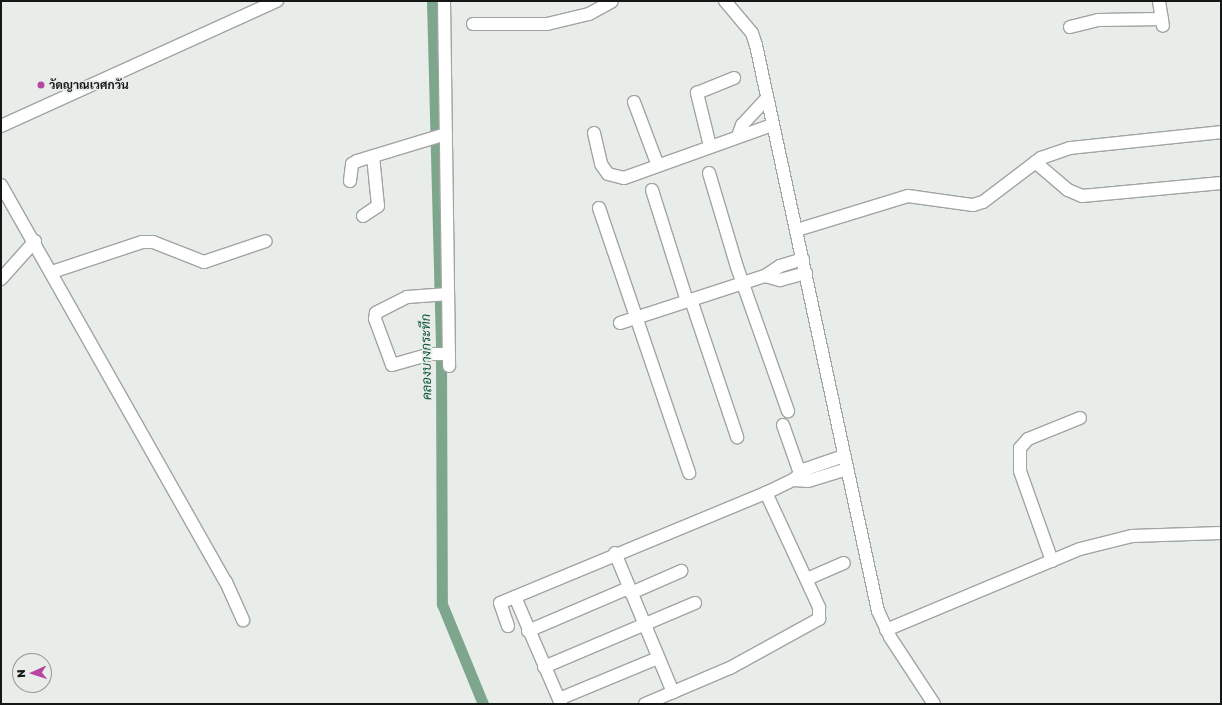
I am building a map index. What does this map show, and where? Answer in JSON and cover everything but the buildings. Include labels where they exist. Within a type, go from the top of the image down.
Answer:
[{"type":"street","points":[[1,126],[277,1]]},
{"type":"street","points":[[444,1],[442,135],[447,295],[448,358],[430,354],[392,365],[374,319],[376,313],[385,307],[407,297],[447,295]]},
{"type":"street","points":[[473,24],[547,24],[589,14],[612,1]]},
{"type":"street","points":[[725,1],[752,33],[797,230],[871,584],[886,630],[934,704]]},
{"type":"street","points":[[1070,27],[1098,20],[1162,23],[1159,1]]},
{"type":"street","points":[[710,146],[697,93],[734,78]]},
{"type":"street","points":[[738,136],[742,125],[767,98]]},
{"type":"street","points":[[634,102],[658,166]]},
{"type":"street","points":[[594,133],[601,164],[608,174],[624,178],[772,125]]},
{"type":"street","points":[[797,230],[908,196],[973,205],[983,202],[1035,162],[1070,148],[1221,132]]},
{"type":"street","points":[[350,181],[352,164],[442,135]]},
{"type":"street","points":[[363,216],[378,206],[373,156]]},
{"type":"street","points":[[1035,162],[1068,190],[1082,196],[1221,183]]},
{"type":"street","points":[[709,173],[744,283],[788,411]]},
{"type":"street","points":[[1,185],[35,242],[226,582],[243,620]]},
{"type":"street","points":[[652,190],[737,437]]},
{"type":"street","points":[[599,208],[689,473]]},
{"type":"street","points":[[52,272],[142,242],[153,242],[204,262],[266,241]]},
{"type":"street","points":[[1,279],[35,242]]},
{"type":"street","points":[[620,323],[765,276],[780,266],[803,259]]},
{"type":"street","points":[[765,276],[780,280],[806,273]]},
{"type":"street","points":[[1052,561],[1020,471],[1020,448],[1028,439],[1080,418]]},
{"type":"street","points":[[783,425],[798,478]]},
{"type":"street","points":[[508,626],[500,603],[615,553],[766,493],[844,456]]},
{"type":"street","points":[[798,478],[847,469]]},
{"type":"street","points":[[644,704],[730,668],[815,624],[821,615],[807,580],[766,493]]},
{"type":"street","points":[[886,630],[1080,550],[1132,536],[1221,533]]},
{"type":"street","points":[[615,553],[673,692]]},
{"type":"street","points":[[807,580],[844,563]]},
{"type":"street","points":[[528,631],[681,571]]},
{"type":"street","points":[[515,597],[528,631],[560,701],[658,658]]},
{"type":"street","points":[[544,667],[695,603]]},
{"type":"waterway","name":"คลองบางกระทึก","points":[[432,1],[441,355],[442,604],[483,704]]},
{"type":"place","name":"วัดญาณเวศกวัน","points":[[41,85]]}]
